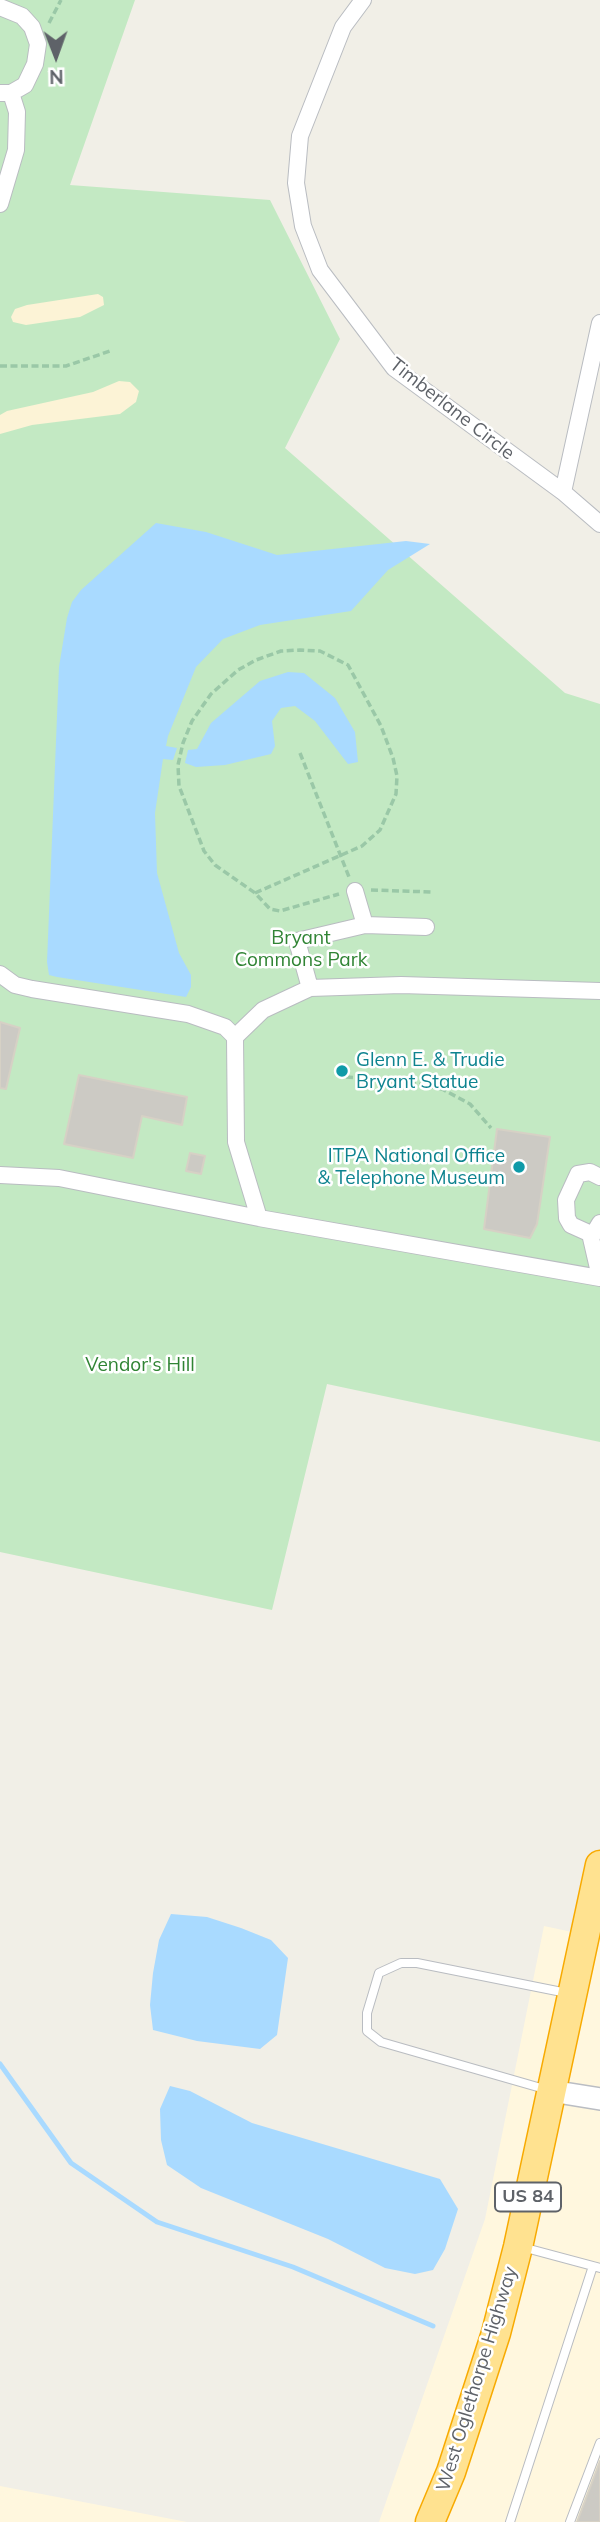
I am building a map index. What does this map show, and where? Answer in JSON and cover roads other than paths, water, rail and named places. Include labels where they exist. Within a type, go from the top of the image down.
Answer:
[{"type":"highway","name":"West Oglethorpe Highway","points":[[430,2522],[451,2472],[496,2333],[518,2246],[600,1866]]},
{"type":"street","name":"Timberlane Circle","points":[[363,0],[343,27],[300,136],[296,183],[303,226],[320,270],[394,368],[563,492],[600,524]]},
{"type":"street","points":[[0,7],[22,16],[32,27],[38,44],[36,64],[25,85],[5,93],[17,112],[17,141],[0,204]]},
{"type":"street","points":[[563,492],[600,323]]},
{"type":"street","points":[[355,891],[365,925]]},
{"type":"street","points":[[310,988],[297,941],[365,925],[426,927]]},
{"type":"street","points":[[0,974],[15,985],[188,1014],[225,1027],[235,1037],[236,1142],[259,1218]]},
{"type":"street","points":[[235,1037],[263,1010],[310,988],[401,985],[600,991]]},
{"type":"street","points":[[0,1175],[59,1178],[259,1218],[600,1278],[596,1228],[571,1225],[567,1218],[566,1200],[578,1174],[590,1172],[600,1177]]},
{"type":"street","points":[[551,2091],[600,2099]]},
{"type":"lane","points":[[551,2091],[381,2042],[367,2031],[367,2012],[379,1973],[401,1963],[417,1963],[572,1994]]},
{"type":"lane","points":[[510,2522],[596,2267],[518,2246]]},
{"type":"lane","points":[[570,2522],[600,2443]]},
{"type":"water","points":[[156,523],[206,532],[277,555],[406,541],[430,544],[388,570],[351,611],[260,625],[223,639],[196,667],[168,736],[166,746],[177,748],[173,760],[163,759],[155,813],[157,873],[179,953],[191,975],[191,987],[186,997],[49,975],[47,962],[59,667],[67,618],[72,602],[81,590]]},
{"type":"water","points":[[288,672],[304,673],[335,698],[355,732],[358,762],[348,764],[315,721],[295,706],[281,708],[272,721],[275,746],[271,754],[225,765],[196,767],[185,763],[188,750],[197,749],[211,723],[260,681]]},
{"type":"water","points":[[171,1914],[207,1917],[241,1928],[271,1940],[288,1958],[277,2035],[260,2049],[197,2041],[153,2030],[150,2005],[153,1973],[159,1940]]},
{"type":"water","points":[[170,2086],[190,2091],[252,2123],[440,2179],[458,2209],[445,2249],[433,2270],[415,2274],[385,2268],[328,2239],[201,2188],[167,2165],[161,2140],[160,2109]]},
{"type":"waterway","points":[[0,2064],[71,2163],[157,2222],[293,2267],[433,2326]]},
{"type":"place","name":"Glenn E. & Trudie Bryant Statue","points":[[342,1071]]},
{"type":"place","name":"ITPA National Office & Telephone Museum","points":[[519,1167]]},
{"type":"park label","name":"Bryant Commons Park","points":[[301,949]]},
{"type":"park label","name":"Vendor's Hill","points":[[140,1365]]}]
